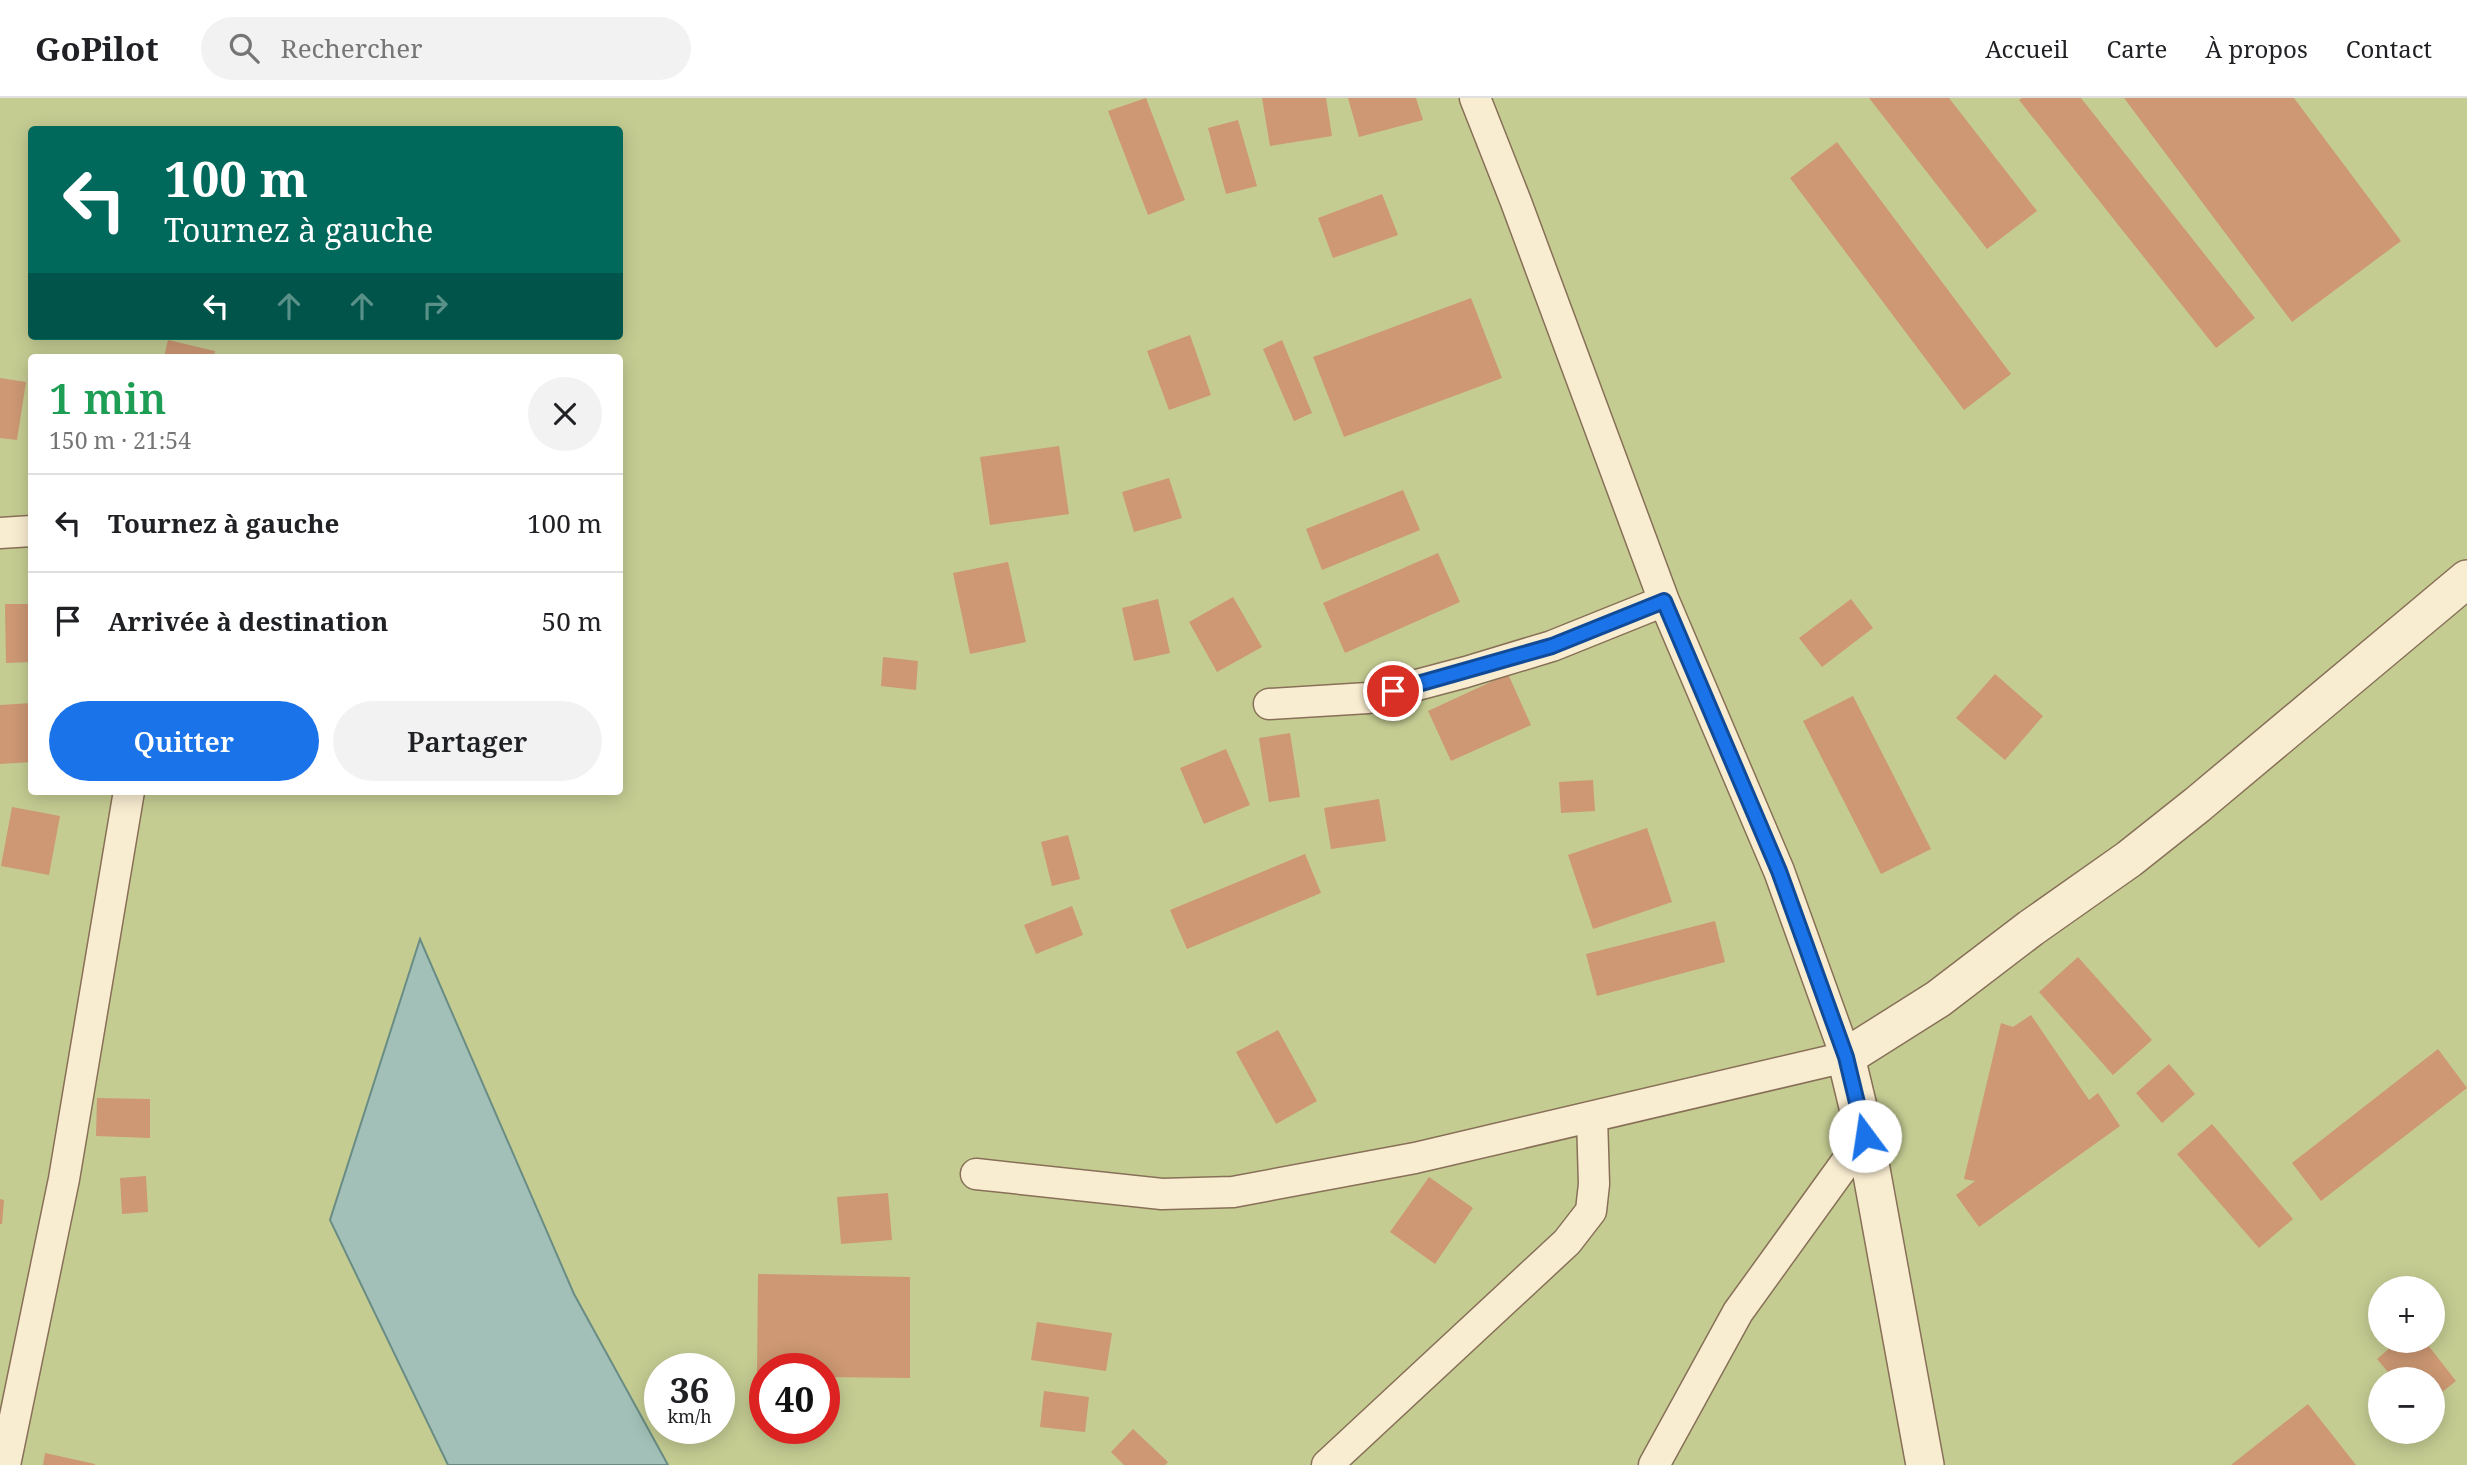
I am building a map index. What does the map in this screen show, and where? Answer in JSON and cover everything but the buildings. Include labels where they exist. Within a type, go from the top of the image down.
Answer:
[{"type":"street","points":[[1475,98],[1664,601],[1779,871],[1846,1057],[1865,1136],[1925,1465]]},
{"type":"street","points":[[0,533],[28,531]]},
{"type":"street","points":[[976,1174],[1162,1194],[1233,1192],[1415,1158],[1846,1057],[1938,999],[2031,928],[2129,859],[2197,806],[2467,579]]},
{"type":"street","points":[[1269,704],[1368,698],[1552,646],[1664,601]]},
{"type":"street","points":[[5,1465],[64,1179],[128,795]]},
{"type":"street","points":[[1327,1465],[1567,1242],[1583,1222],[1591,1211],[1594,1184],[1592,1117]]},
{"type":"street","points":[[1654,1465],[1738,1312],[1865,1136]]},
{"type":"green space","points":[[0,98],[2467,98],[2467,1465],[0,1465]]},
{"type":"water","points":[[420,939],[574,1294],[644,1421],[644,1444],[656,1444],[668,1465],[448,1465],[330,1220]]},
{"type":"route","points":[[1393,691],[1552,646],[1664,601],[1779,871],[1846,1057],[1865,1136]]}]
